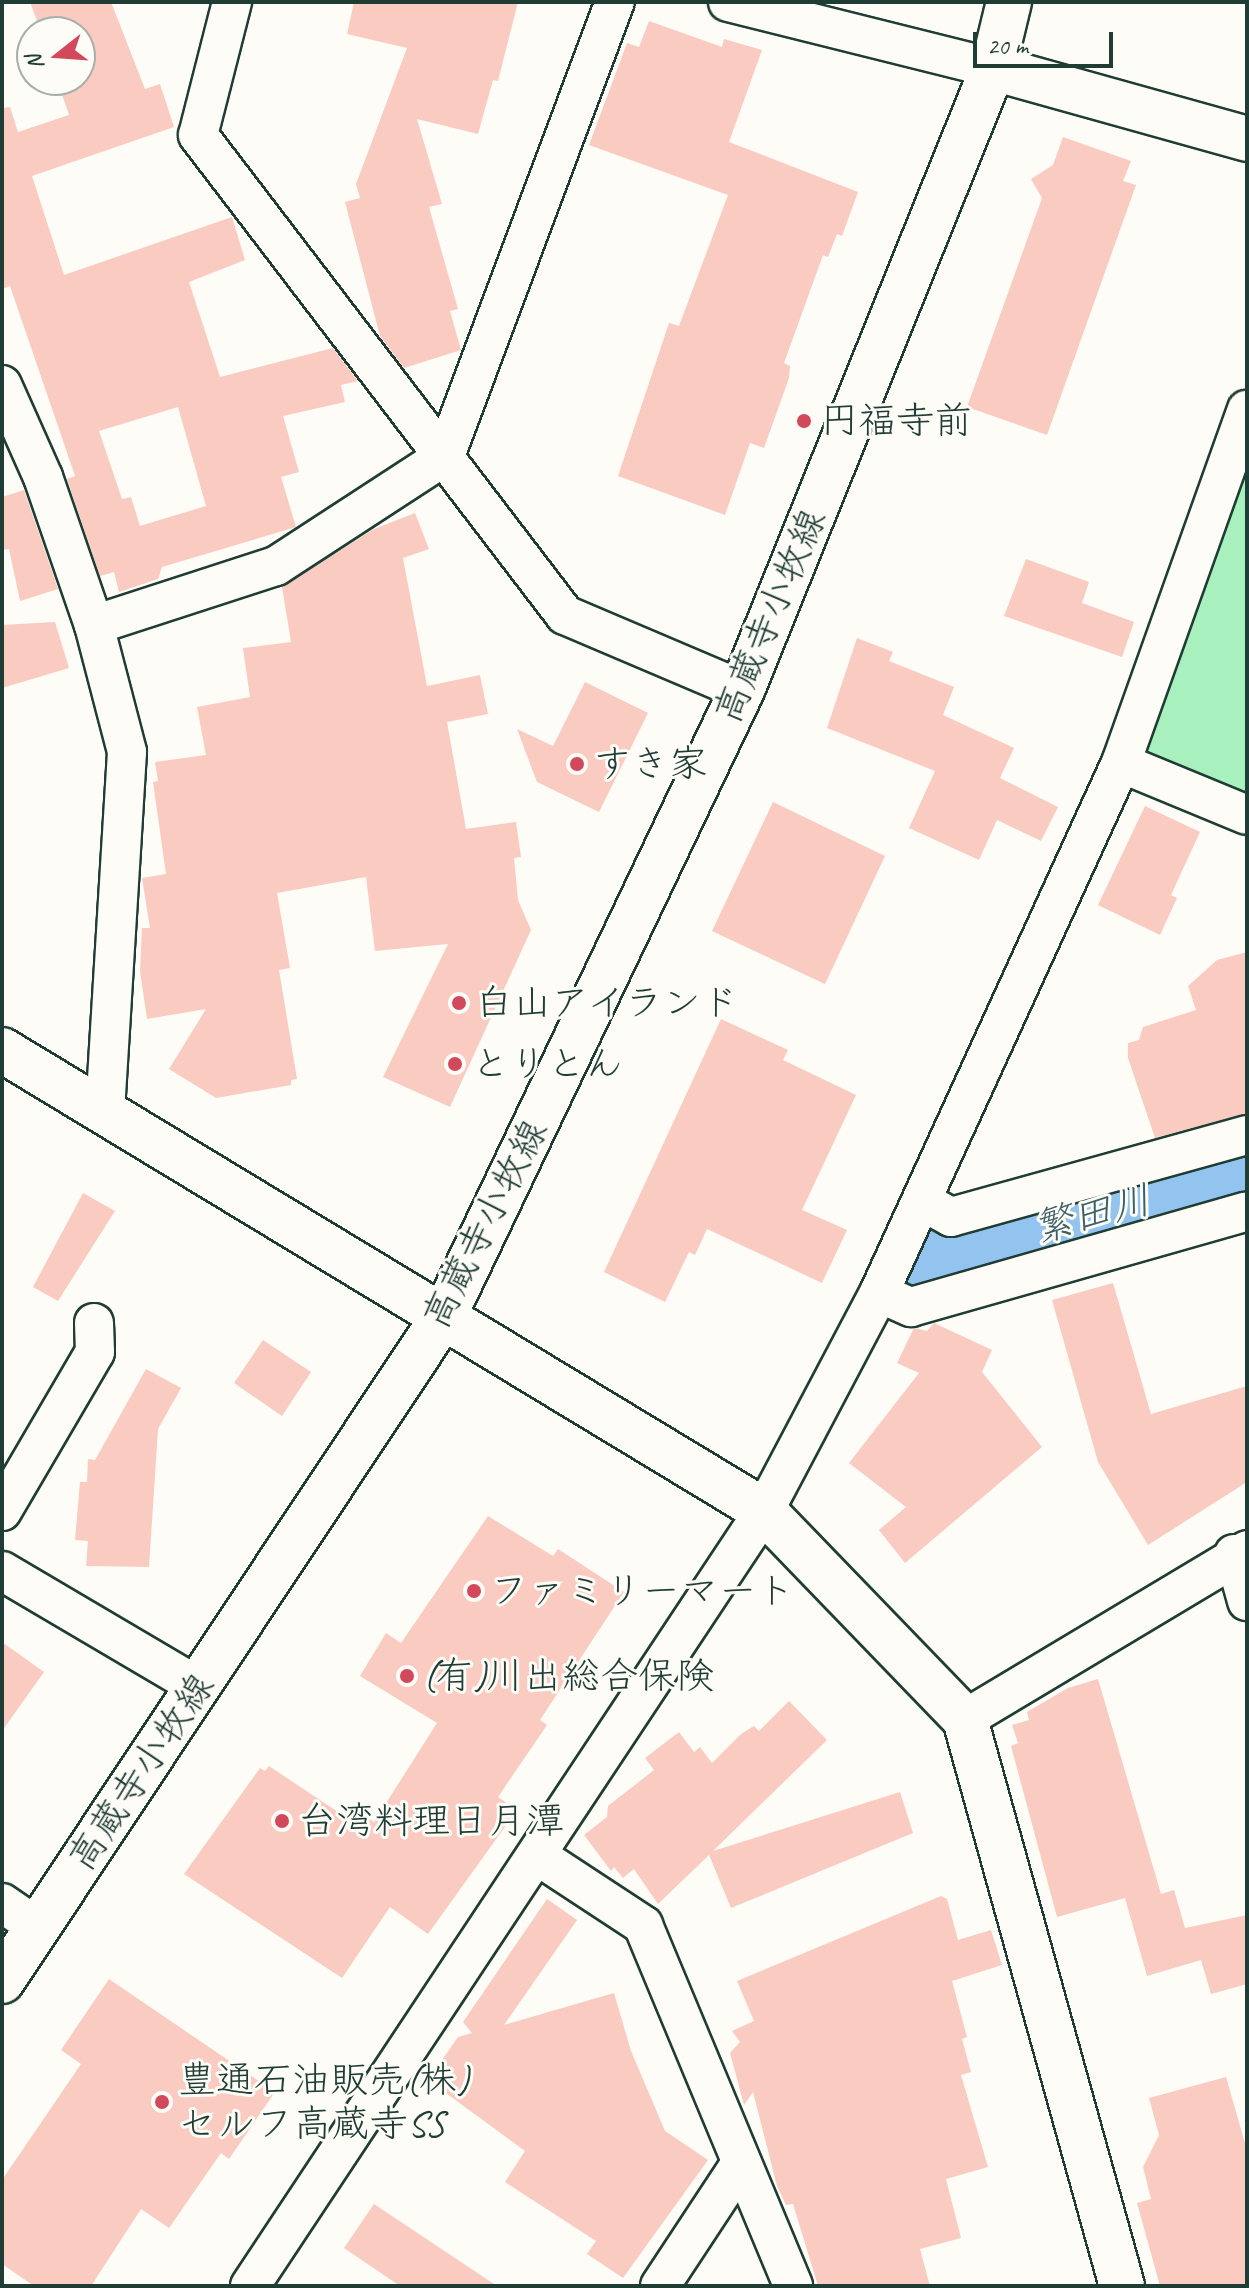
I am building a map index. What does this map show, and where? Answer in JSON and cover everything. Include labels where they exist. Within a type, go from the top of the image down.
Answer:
[{"type":"main road","name":"高蔵寺小牧線","points":[[2,1981],[19,1915],[199,1687],[445,1314],[742,690],[993,68],[1009,2]]},
{"type":"main road","points":[[993,68],[1247,139]]},
{"type":"main road","points":[[2,1050],[445,1314],[764,1511],[965,1719],[1122,2286]]},
{"type":"street","points":[[232,2],[198,135],[565,615],[742,690]]},
{"type":"street","points":[[94,625],[276,566],[445,456],[615,2]]},
{"type":"street","points":[[728,2],[993,68]]},
{"type":"street","points":[[2,385],[43,477],[94,625],[127,752],[105,1112]]},
{"type":"street","points":[[250,2286],[764,1511],[879,1293],[1121,763],[1247,410]]},
{"type":"street","points":[[1121,763],[1247,815]]},
{"type":"street","points":[[922,1201],[951,1217],[1247,1135]]},
{"type":"street","points":[[879,1293],[911,1307],[1247,1211]]},
{"type":"street","points":[[2,1511],[95,1352],[94,1323]]},
{"type":"street","points":[[965,1719],[1240,1552],[1247,1601]]},
{"type":"street","points":[[2,1571],[199,1687]]},
{"type":"street","points":[[538,1856],[643,1925],[793,2286]]},
{"type":"street","points":[[660,2286],[741,2163]]},
{"type":"green space","points":[[1247,453],[1247,796],[1136,751]]},
{"type":"building","points":[[30,2],[111,2],[145,89],[160,84],[174,127],[32,176],[64,275],[232,217],[245,260],[189,282],[220,377],[333,348],[358,381],[341,385],[345,402],[283,416],[299,472],[281,477],[296,527],[162,567],[158,579],[119,592],[114,572],[100,576],[67,479],[75,476],[10,286],[2,289],[2,108],[10,107],[18,132],[69,115],[62,96],[96,96],[96,16],[35,16]],"holes":[[[178,407],[206,506],[140,526],[131,497],[122,499],[99,431]]]},
{"type":"building","points":[[354,2],[518,2],[498,81],[493,80],[478,134],[417,119],[442,204],[429,207],[458,309],[450,311],[461,350],[404,368],[380,336],[345,202],[360,198],[356,184],[407,48],[347,34]]},
{"type":"building","points":[[649,21],[722,47],[724,39],[762,50],[729,142],[858,192],[842,236],[837,234],[828,257],[823,255],[784,363],[790,366],[789,378],[764,448],[750,443],[725,515],[618,476],[669,323],[679,326],[728,195],[589,145],[627,43],[639,47]]},
{"type":"building","points":[[1063,137],[1131,161],[1123,181],[1136,185],[1047,435],[967,407],[1042,198],[1031,179],[1053,165]]},
{"type":"building","points":[[24,490],[58,589],[20,601],[9,549],[2,550],[2,497]]},
{"type":"building","points":[[415,513],[429,549],[403,558],[427,686],[480,675],[488,714],[447,722],[466,829],[516,822],[521,857],[514,858],[518,900],[531,930],[450,1107],[383,1077],[448,944],[375,951],[366,877],[277,893],[290,968],[279,970],[297,1079],[291,1080],[291,1085],[216,1098],[169,1069],[206,1009],[147,1019],[140,971],[142,928],[150,928],[142,878],[166,874],[153,782],[158,781],[155,762],[206,755],[197,707],[250,697],[243,648],[291,642],[282,587],[374,529]]},
{"type":"building","points":[[1026,559],[1089,582],[1082,603],[1134,622],[1122,657],[1004,616]]},
{"type":"building","points":[[55,622],[69,668],[2,688],[2,625]]},
{"type":"building","points":[[857,638],[893,652],[889,661],[954,687],[943,715],[1014,748],[1000,778],[1058,807],[1041,841],[997,820],[979,860],[909,828],[935,771],[827,728]]},
{"type":"building","name":"すき家","points":[[585,682],[648,713],[599,812],[537,782],[517,729],[553,746]]},
{"type":"building","points":[[773,802],[885,856],[825,984],[712,931]]},
{"type":"building","points":[[1145,806],[1200,832],[1171,895],[1177,898],[1160,935],[1098,905]]},
{"type":"building","points":[[1247,952],[1247,1113],[1155,1138],[1128,1058],[1128,1043],[1139,1040],[1143,1027],[1196,1010],[1188,986],[1217,960]]},
{"type":"building","points":[[721,1019],[788,1050],[783,1060],[856,1095],[802,1210],[847,1230],[822,1283],[707,1229],[695,1255],[689,1252],[665,1302],[604,1272]]},
{"type":"building","points":[[83,1193],[115,1211],[58,1301],[33,1287]]},
{"type":"building","points":[[1113,1283],[1151,1414],[1247,1386],[1247,1482],[1148,1545],[1098,1462],[1052,1300]]},
{"type":"building","points":[[934,1323],[992,1350],[982,1372],[1042,1447],[905,1563],[879,1530],[906,1507],[849,1463],[919,1373],[897,1363],[914,1328],[927,1331]]},
{"type":"building","points":[[263,1340],[311,1372],[282,1416],[234,1383]]},
{"type":"building","points":[[146,1369],[181,1388],[158,1429],[149,1567],[86,1566],[88,1541],[75,1540],[80,1482],[87,1482],[88,1459],[95,1460]]},
{"type":"building","points":[[488,1516],[553,1556],[558,1549],[624,1592],[540,1720],[547,1725],[498,1797],[517,1810],[428,1934],[390,1907],[342,1978],[184,1874],[260,1768],[265,1771],[269,1766],[341,1814],[348,1804],[374,1822],[437,1723],[360,1676],[386,1633],[401,1643]]},
{"type":"building","points":[[2,1642],[44,1672],[2,1731]]},
{"type":"building","points":[[1098,1679],[1161,1894],[1174,1890],[1185,1928],[1247,1915],[1247,1984],[1211,1994],[1201,1960],[1147,1976],[1125,1898],[1057,1917],[1011,1746],[1018,1743],[1012,1725],[1029,1720],[1027,1712],[1068,1688]]},
{"type":"building","points":[[789,1701],[827,1740],[713,1851],[900,1792],[913,1833],[731,1908],[709,1855],[658,1904],[634,1869],[623,1878],[614,1867],[611,1871],[584,1835],[607,1817],[608,1806],[654,1770],[645,1758],[679,1732],[694,1752],[700,1747],[712,1763],[741,1734],[754,1726],[759,1731]]},
{"type":"building","points":[[941,1896],[947,1899],[958,1940],[991,1930],[1002,1965],[952,1981],[967,2037],[962,2039],[971,2072],[961,2075],[988,2167],[946,2179],[961,2238],[920,2249],[930,2286],[818,2286],[793,2204],[786,2205],[777,2186],[753,2092],[744,2105],[730,2053],[740,2042],[732,2031],[754,2021],[737,1981]]},
{"type":"building","points":[[547,1899],[577,1920],[504,2025],[614,1993],[631,2051],[665,2131],[708,2160],[623,2278],[587,2254],[596,2241],[505,2182],[525,2151],[428,2080],[458,2037],[472,2033],[463,2022]]},
{"type":"building","name":"豊通石油販売(株) セルフ高蔵寺SS","points":[[109,1979],[275,2092],[229,2159],[221,2153],[169,2228],[141,2209],[91,2286],[34,2286],[2,2264],[2,2180],[81,2064],[61,2050]]},
{"type":"building","points":[[1226,2077],[1247,2150],[1247,2286],[1160,2286],[1137,2203],[1151,2199],[1143,2167],[1159,2135],[1149,2098]]},
{"type":"building","points":[[374,2204],[497,2286],[400,2286],[344,2248]]},
{"type":"waterway","name":"繁田川","points":[[937,1255],[1247,1172]]},
{"type":"place","name":"円福寺前","points":[[804,421]]},
{"type":"place","name":"すき家","points":[[577,764]]},
{"type":"place","name":"白山アイランド","points":[[459,1003]]},
{"type":"place","name":"とりとん","points":[[455,1064]]},
{"type":"place","name":"ファミリーマート","points":[[474,1591]]},
{"type":"place","name":"(有)川出総合保険","points":[[407,1676]]},
{"type":"place","name":"台湾料理日月潭","points":[[282,1821]]},
{"type":"place","name":"豊通石油販売(株) セルフ高蔵寺SS","points":[[162,2102]]}]
